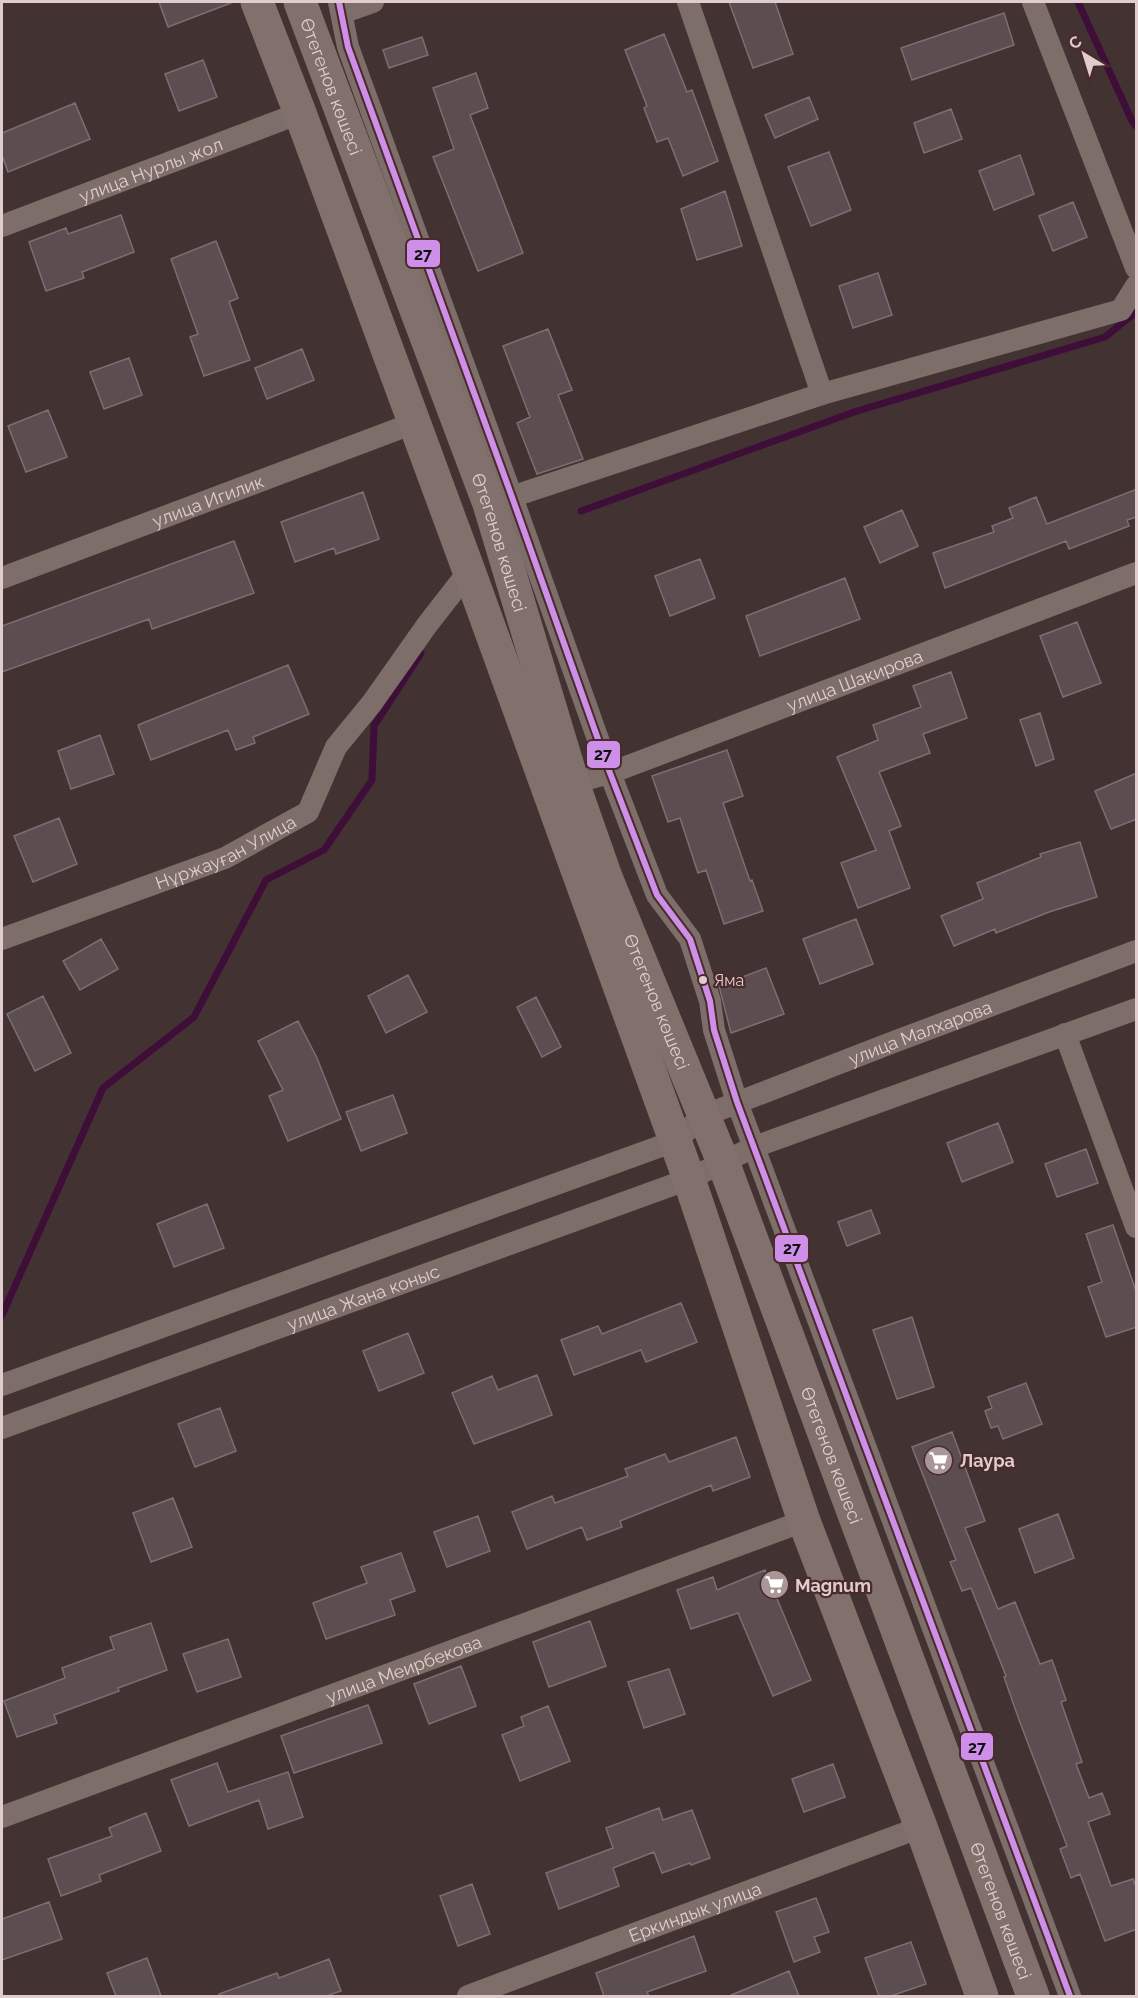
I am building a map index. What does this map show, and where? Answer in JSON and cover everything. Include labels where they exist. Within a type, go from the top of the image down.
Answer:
[{"type":"main road","name":"Өтегенов көшесі","points":[[257,2],[469,571],[689,1179],[804,1521],[921,1827],[982,1996]]},
{"type":"main road","name":"Өтегенов көшесі","points":[[300,2],[390,238],[501,500],[573,783],[606,877],[723,1162],[1033,1996]]},
{"type":"main road","points":[[352,254],[390,238]]},
{"type":"street","points":[[374,2],[340,7],[348,47],[501,500],[657,895],[690,939],[710,1001],[714,1030],[737,1102],[1070,1996]]},
{"type":"street","points":[[688,2],[822,394]]},
{"type":"street","points":[[1033,2],[1137,268]]},
{"type":"street","name":"улица Нурлы жол","points":[[2,225],[300,113]]},
{"type":"street","points":[[501,500],[822,394],[1121,310],[1137,286]]},
{"type":"street","name":"улица Игилик","points":[[2,578],[414,423]]},
{"type":"street","name":"Нұржауған Улица","points":[[2,939],[225,858],[308,812],[336,747],[372,703],[427,625],[469,571]]},
{"type":"street","name":"улица Шакирова","points":[[573,783],[610,772],[1137,573]]},
{"type":"street","name":"улица Малхарова","points":[[703,1116],[902,1038],[1137,951]]},
{"type":"street","points":[[723,1162],[754,1147],[1137,1009]]},
{"type":"street","points":[[1065,1034],[1137,1227]]},
{"type":"street","points":[[2,1385],[675,1141],[703,1116]]},
{"type":"street","name":"улица Жана коныс","points":[[5,1427],[689,1179],[723,1162]]},
{"type":"street","name":"улица Меирбекова","points":[[2,1817],[804,1521]]},
{"type":"street","name":"Еркиндык улица","points":[[468,1996],[921,1827]]},
{"type":"building","points":[[159,2],[231,2],[231,3],[168,27]]},
{"type":"building","points":[[729,2],[775,2],[793,54],[753,68]]},
{"type":"building","points":[[1004,13],[1014,45],[912,80],[901,48]]},
{"type":"building","points":[[664,34],[687,92],[692,90],[718,161],[683,176],[668,138],[657,142],[644,108],[647,106],[625,50]]},
{"type":"building","points":[[422,37],[428,55],[389,68],[383,50]]},
{"type":"building","points":[[203,60],[217,97],[179,111],[165,74]]},
{"type":"building","points":[[476,73],[488,108],[470,115],[523,253],[478,271],[433,157],[454,149],[433,88]]},
{"type":"building","points":[[809,97],[818,119],[775,138],[765,115]]},
{"type":"building","points":[[75,103],[90,139],[8,172],[2,155],[2,133]]},
{"type":"building","points":[[951,109],[962,139],[924,153],[914,123]]},
{"type":"building","points":[[829,152],[851,210],[811,226],[788,167]]},
{"type":"building","points":[[1020,155],[1034,194],[994,210],[979,171]]},
{"type":"building","points":[[725,191],[742,246],[697,260],[681,209]]},
{"type":"building","points":[[1073,202],[1087,237],[1053,251],[1039,216]]},
{"type":"building","points":[[121,215],[134,252],[82,272],[84,278],[46,291],[29,242],[66,228],[68,234]]},
{"type":"building","points":[[216,241],[238,298],[229,302],[250,360],[204,376],[190,337],[198,334],[171,259]]},
{"type":"building","points":[[878,273],[892,315],[853,328],[839,286]]},
{"type":"building","points":[[548,329],[572,390],[558,395],[583,459],[537,474],[517,423],[530,417],[503,346]]},
{"type":"building","points":[[302,349],[314,380],[267,399],[255,368]]},
{"type":"building","points":[[129,358],[142,395],[104,409],[90,372]]},
{"type":"building","points":[[48,410],[67,457],[26,472],[8,426]]},
{"type":"building","points":[[1137,489],[1137,517],[1127,520],[1129,526],[1069,549],[1066,541],[945,588],[933,553],[994,532],[992,526],[1013,518],[1009,508],[1036,497],[1047,524]]},
{"type":"building","points":[[363,492],[379,539],[336,554],[334,548],[295,562],[281,522]]},
{"type":"building","points":[[902,510],[918,546],[880,563],[864,527]]},
{"type":"building","points":[[234,541],[254,593],[152,629],[149,619],[2,672],[2,626]]},
{"type":"building","points":[[700,559],[715,598],[670,616],[655,576]]},
{"type":"building","points":[[845,578],[860,619],[760,656],[746,616]]},
{"type":"building","points":[[1077,622],[1101,683],[1063,697],[1040,636]]},
{"type":"building","points":[[288,665],[309,714],[253,737],[255,743],[236,750],[228,730],[151,760],[138,725]]},
{"type":"building","points":[[951,672],[967,718],[923,734],[930,753],[879,772],[901,826],[889,831],[910,888],[858,908],[841,863],[876,850],[837,757],[878,740],[873,725],[921,707],[913,686]]},
{"type":"building","points":[[1040,713],[1054,759],[1036,766],[1020,720]]},
{"type":"building","points":[[100,735],[114,774],[71,789],[58,751]]},
{"type":"building","points":[[727,750],[743,796],[723,803],[763,911],[724,924],[706,870],[698,873],[680,818],[668,822],[652,776]]},
{"type":"building","points":[[1137,773],[1137,819],[1111,829],[1095,791]]},
{"type":"building","points":[[59,818],[77,864],[33,882],[14,836]]},
{"type":"building","points":[[1080,842],[1097,897],[1049,912],[996,933],[995,929],[954,946],[941,916],[983,899],[977,883],[1041,857],[1040,854]]},
{"type":"building","points":[[856,919],[873,964],[820,984],[803,939]]},
{"type":"building","points":[[101,939],[118,969],[80,990],[63,961]]},
{"type":"building","points":[[766,968],[784,1014],[731,1033],[719,986]]},
{"type":"building","points":[[408,975],[427,1012],[386,1033],[368,996]]},
{"type":"building","points":[[43,996],[71,1053],[35,1071],[7,1014]]},
{"type":"building","points":[[536,997],[561,1047],[542,1057],[517,1007]]},
{"type":"building","points":[[298,1021],[317,1058],[341,1119],[288,1141],[269,1096],[283,1090],[258,1041]]},
{"type":"building","points":[[393,1095],[407,1133],[361,1151],[346,1112]]},
{"type":"building","points":[[998,1123],[1013,1162],[962,1182],[947,1143]]},
{"type":"building","points":[[1086,1149],[1098,1183],[1057,1197],[1045,1164]]},
{"type":"building","points":[[207,1204],[224,1248],[174,1267],[157,1224]]},
{"type":"building","points":[[871,1210],[880,1233],[847,1246],[838,1222]]},
{"type":"building","points":[[1113,1225],[1137,1294],[1137,1327],[1106,1337],[1088,1287],[1102,1282],[1086,1234]]},
{"type":"building","points":[[681,1303],[697,1342],[646,1362],[641,1350],[574,1375],[561,1340],[598,1326],[602,1334]]},
{"type":"building","points":[[912,1317],[934,1387],[897,1399],[873,1330]]},
{"type":"building","points":[[408,1333],[424,1373],[379,1391],[363,1351]]},
{"type":"building","points":[[537,1375],[552,1415],[474,1444],[452,1393],[492,1376],[498,1390]]},
{"type":"building","points":[[1026,1383],[1042,1424],[1003,1439],[998,1426],[991,1428],[985,1411],[992,1408],[988,1397]]},
{"type":"building","points":[[220,1408],[236,1451],[195,1467],[178,1424]]},
{"type":"building","points":[[952,1432],[985,1521],[965,1528],[998,1609],[1015,1602],[1040,1664],[1052,1660],[1066,1700],[1061,1702],[1082,1762],[1076,1764],[1089,1798],[1102,1793],[1110,1814],[1088,1822],[1111,1886],[1133,1879],[1137,1889],[1137,1929],[1105,1941],[1080,1874],[1071,1878],[1060,1849],[1067,1846],[1018,1717],[1004,1677],[1006,1676],[971,1588],[962,1591],[950,1562],[956,1560],[912,1447]]},
{"type":"building","points":[[736,1437],[750,1477],[713,1491],[711,1485],[620,1521],[622,1527],[587,1540],[582,1527],[527,1549],[512,1512],[552,1496],[555,1503],[628,1476],[625,1469],[665,1454],[669,1462]]},
{"type":"building","points":[[173,1498],[192,1547],[151,1562],[133,1513]]},
{"type":"building","points":[[1058,1514],[1074,1558],[1035,1573],[1019,1529]]},
{"type":"building","points":[[478,1516],[490,1551],[447,1567],[434,1532]]},
{"type":"building","points":[[401,1553],[415,1591],[390,1600],[395,1615],[326,1639],[313,1603],[367,1583],[361,1567]]},
{"type":"building","points":[[765,1570],[811,1680],[773,1696],[738,1613],[691,1629],[677,1590],[713,1577],[717,1590]]},
{"type":"building","points":[[590,1621],[606,1666],[549,1687],[533,1642]]},
{"type":"building","points":[[151,1623],[167,1670],[54,1715],[57,1723],[17,1737],[4,1701],[65,1678],[62,1668],[114,1649],[110,1637]]},
{"type":"building","points":[[228,1639],[241,1677],[197,1692],[183,1654]]},
{"type":"building","points":[[461,1666],[476,1706],[429,1724],[414,1684]]},
{"type":"building","points":[[669,1669],[685,1714],[644,1728],[628,1682]]},
{"type":"building","points":[[368,1705],[382,1743],[294,1773],[281,1736]]},
{"type":"building","points":[[548,1706],[570,1761],[520,1781],[502,1735],[524,1726],[521,1717]]},
{"type":"building","points":[[217,1763],[228,1792],[288,1772],[303,1817],[268,1829],[259,1800],[189,1826],[171,1780]]},
{"type":"building","points":[[833,1764],[845,1797],[804,1812],[792,1779]]},
{"type":"building","points":[[659,1808],[663,1820],[692,1810],[710,1858],[662,1873],[654,1852],[613,1868],[619,1886],[559,1909],[546,1873],[613,1848],[606,1828]]},
{"type":"building","points":[[146,1813],[161,1851],[99,1875],[101,1881],[61,1896],[48,1859],[112,1836],[109,1828]]},
{"type":"building","points":[[472,1884],[490,1934],[458,1946],[440,1896]]},
{"type":"building","points":[[816,1898],[829,1932],[814,1937],[820,1952],[794,1962],[776,1912]]},
{"type":"building","points":[[49,1902],[62,1939],[2,1960],[2,1919]]},
{"type":"building","points":[[694,1936],[706,1971],[647,1992],[649,1996],[604,1996],[596,1973]]},
{"type":"building","points":[[911,1942],[926,1984],[891,1996],[879,1996],[865,1958]]},
{"type":"building","points":[[147,1958],[161,1996],[116,1996],[107,1973]]},
{"type":"building","points":[[329,1959],[341,1991],[326,1996],[219,1996],[219,1994],[277,1973],[279,1978]]},
{"type":"building","points":[[789,1971],[799,1996],[729,1996]]},
{"type":"waterway","points":[[1078,2],[1136,126]]},
{"type":"waterway","points":[[581,511],[854,412],[1105,337],[1136,312]]},
{"type":"waterway","points":[[2,1315],[103,1088],[194,1017],[266,880],[324,850],[372,780],[374,726],[421,653]]},
{"type":"transit line","name":"27","points":[[339,2],[348,47],[610,773],[657,895],[690,939],[710,1001],[714,1030],[737,1102],[1070,1996]]},
{"type":"place","name":"Яма","points":[[703,980]]},
{"type":"place","name":"Лаура","points":[[939,1460]]},
{"type":"place","name":"Magnum","points":[[774,1585]]}]
